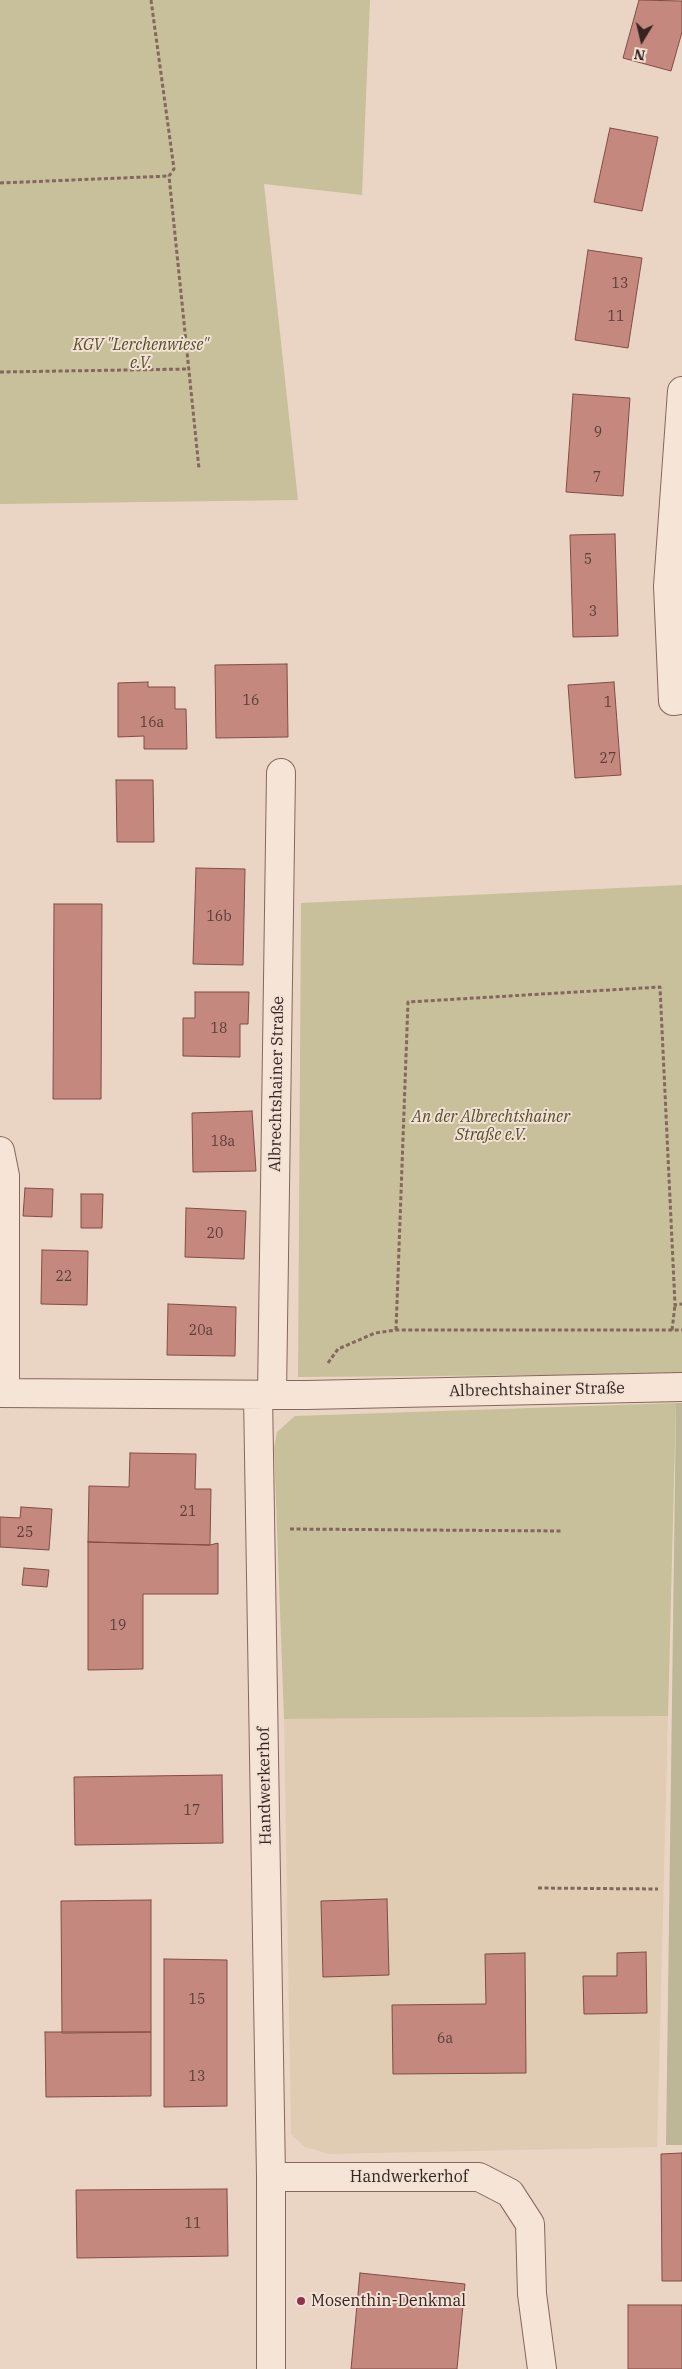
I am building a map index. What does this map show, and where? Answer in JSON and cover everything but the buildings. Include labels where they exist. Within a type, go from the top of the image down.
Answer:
[{"type":"street","points":[[678,701],[668,586],[682,391]]},
{"type":"street","name":"Albrechtshainer Straße","points":[[265,1395],[281,773]]},
{"type":"street","points":[[0,1151],[5,1176],[2,1393]]},
{"type":"street","name":"Albrechtshainer Straße","points":[[2,1393],[306,1395],[682,1387]]},
{"type":"street","name":"Handwerkerhof","points":[[265,1395],[261,1528],[272,2177],[271,2369]]},
{"type":"street","name":"Handwerkerhof","points":[[272,2177],[479,2177],[510,2193],[530,2224],[532,2294],[542,2369]]},
{"type":"path","points":[[151,0],[174,169],[170,176],[199,469]]},
{"type":"path","points":[[0,183],[170,176]]},
{"type":"path","points":[[0,372],[189,369]]},
{"type":"path","points":[[396,1330],[408,1002],[660,987],[675,1305],[672,1330]]},
{"type":"path","points":[[675,1305],[682,1304]]},
{"type":"path","points":[[306,1395],[338,1349],[375,1333],[396,1330],[682,1330]]},
{"type":"path","points":[[261,1528],[562,1531]]},
{"type":"path","points":[[538,1888],[658,1889]]},
{"type":"shaded area","points":[[676,1403],[682,1403],[682,2145],[666,2145]]},
{"type":"shaded area","points":[[668,1716],[657,2147],[329,2154],[305,2147],[291,2134],[284,1719]]},
{"type":"green space","name":"KGV \"Lerchenwiese\" e.V.","points":[[0,0],[370,0],[362,195],[264,184],[298,500],[0,504]]},
{"type":"green space","name":"An der Albrechtshainer Straße e.V.","points":[[682,885],[682,1374],[298,1377],[301,903]]},
{"type":"green space","points":[[676,1403],[668,1716],[284,1719],[274,1448],[277,1432],[295,1416]]},
{"type":"place","name":"Mosenthin-Denkmal","points":[[301,2301]]}]
